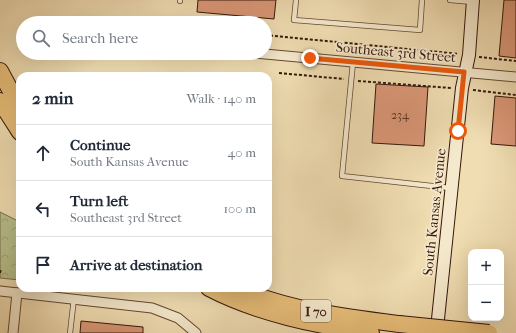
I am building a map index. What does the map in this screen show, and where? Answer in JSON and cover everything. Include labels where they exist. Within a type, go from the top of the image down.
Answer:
[{"type":"highway","points":[[0,71],[16,101]]},
{"type":"highway","points":[[0,101],[16,126]]},
{"type":"highway","name":"I 70","points":[[219,292],[270,312],[320,325],[371,333]]},
{"type":"highway","name":"I 70","points":[[248,292],[277,302],[334,315],[489,333]]},
{"type":"main road","name":"South Kansas Avenue","points":[[438,333],[438,319],[462,88],[464,72],[469,55],[473,1]]},
{"type":"street","name":"Southeast 3rd Street","points":[[272,55],[516,77]]},
{"type":"street","points":[[0,291],[74,298],[152,308],[178,318],[196,333]]},
{"type":"street","points":[[13,333],[17,293]]},
{"type":"lane","points":[[296,0],[294,20],[420,30],[422,0]]},
{"type":"lane","points":[[450,0],[473,1]]},
{"type":"lane","points":[[352,62],[342,176],[452,189]]},
{"type":"lane","points":[[70,333],[74,298]]},
{"type":"path","points":[[272,35],[516,61]]},
{"type":"path","points":[[280,73],[462,88],[516,95]]},
{"type":"path","points":[[0,273],[2,268]]},
{"type":"green space","points":[[0,212],[16,220],[16,280],[0,278]]},
{"type":"building","points":[[198,0],[276,0],[274,19],[272,19],[272,16],[241,16],[197,12]]},
{"type":"building","points":[[504,0],[516,0],[516,58],[499,56]]},
{"type":"building","points":[[376,84],[428,87],[424,146],[372,143]]},
{"type":"building","points":[[495,96],[516,98],[516,146],[491,144]]},
{"type":"building","points":[[81,321],[143,327],[143,333],[80,333]]},
{"type":"route","points":[[310,58],[464,72],[458,131]]}]
